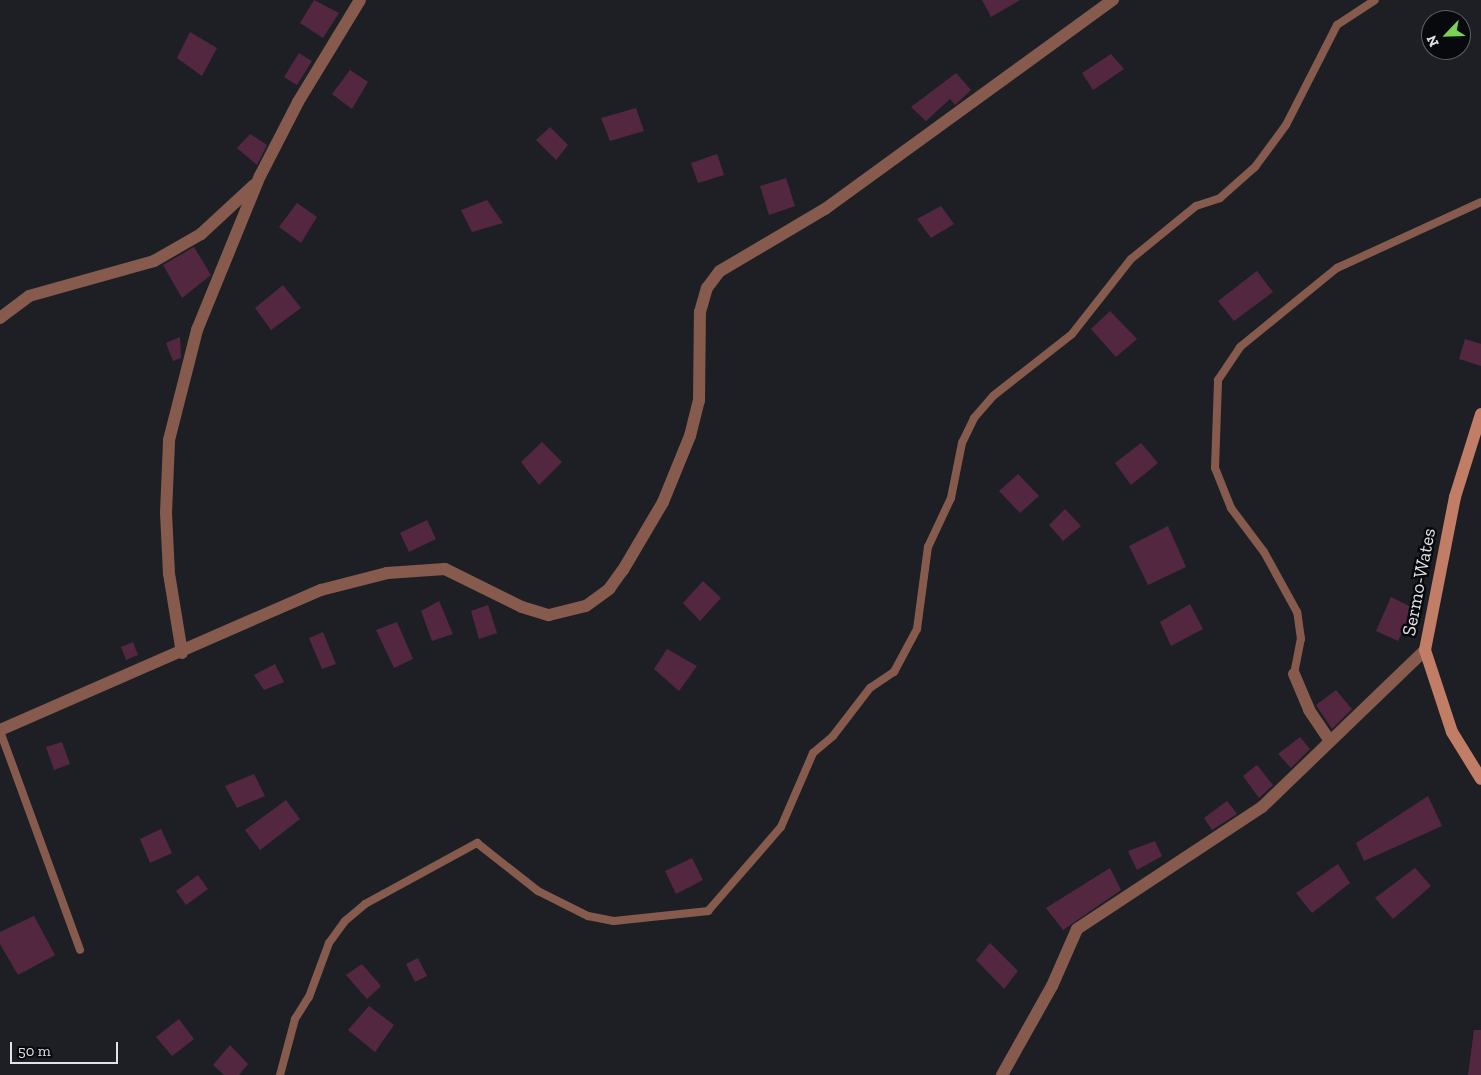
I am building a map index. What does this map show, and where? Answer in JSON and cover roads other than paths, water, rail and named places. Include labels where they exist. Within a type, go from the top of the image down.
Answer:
[{"type":"main road","name":"Sermo-Wates","points":[[1481,414],[1455,497],[1425,650],[1452,732],[1481,779]]},
{"type":"street","points":[[182,653],[169,574],[169,440],[197,330],[259,180],[298,102],[360,0]]},
{"type":"street","points":[[0,730],[182,653],[321,590],[420,568],[445,569],[522,607],[549,615],[586,606],[609,589],[623,570],[662,502],[690,436],[699,401],[700,312],[707,288],[720,271],[825,209],[1113,0]]},
{"type":"street","points":[[0,318],[29,296],[154,261],[201,234],[259,180]]},
{"type":"street","points":[[1002,1075],[1052,986],[1077,929],[1262,807],[1425,650]]},
{"type":"street","points":[[1294,674],[1309,710],[1330,741]]},
{"type":"lane","points":[[280,1075],[295,1019],[309,997],[329,944],[345,921],[365,904],[477,843],[538,891],[588,916],[614,921],[708,912],[781,827],[813,753],[833,736],[870,688],[894,672],[917,629],[928,548],[951,498],[962,443],[974,418],[993,396],[1072,334],[1131,259],[1196,206],[1220,198],[1255,166],[1286,125],[1337,25],[1376,0]]},
{"type":"lane","points":[[1294,674],[1301,639],[1297,612],[1264,552],[1231,508],[1215,468],[1218,380],[1240,347],[1337,268],[1481,202]]},
{"type":"lane","points":[[0,730],[80,950]]}]
